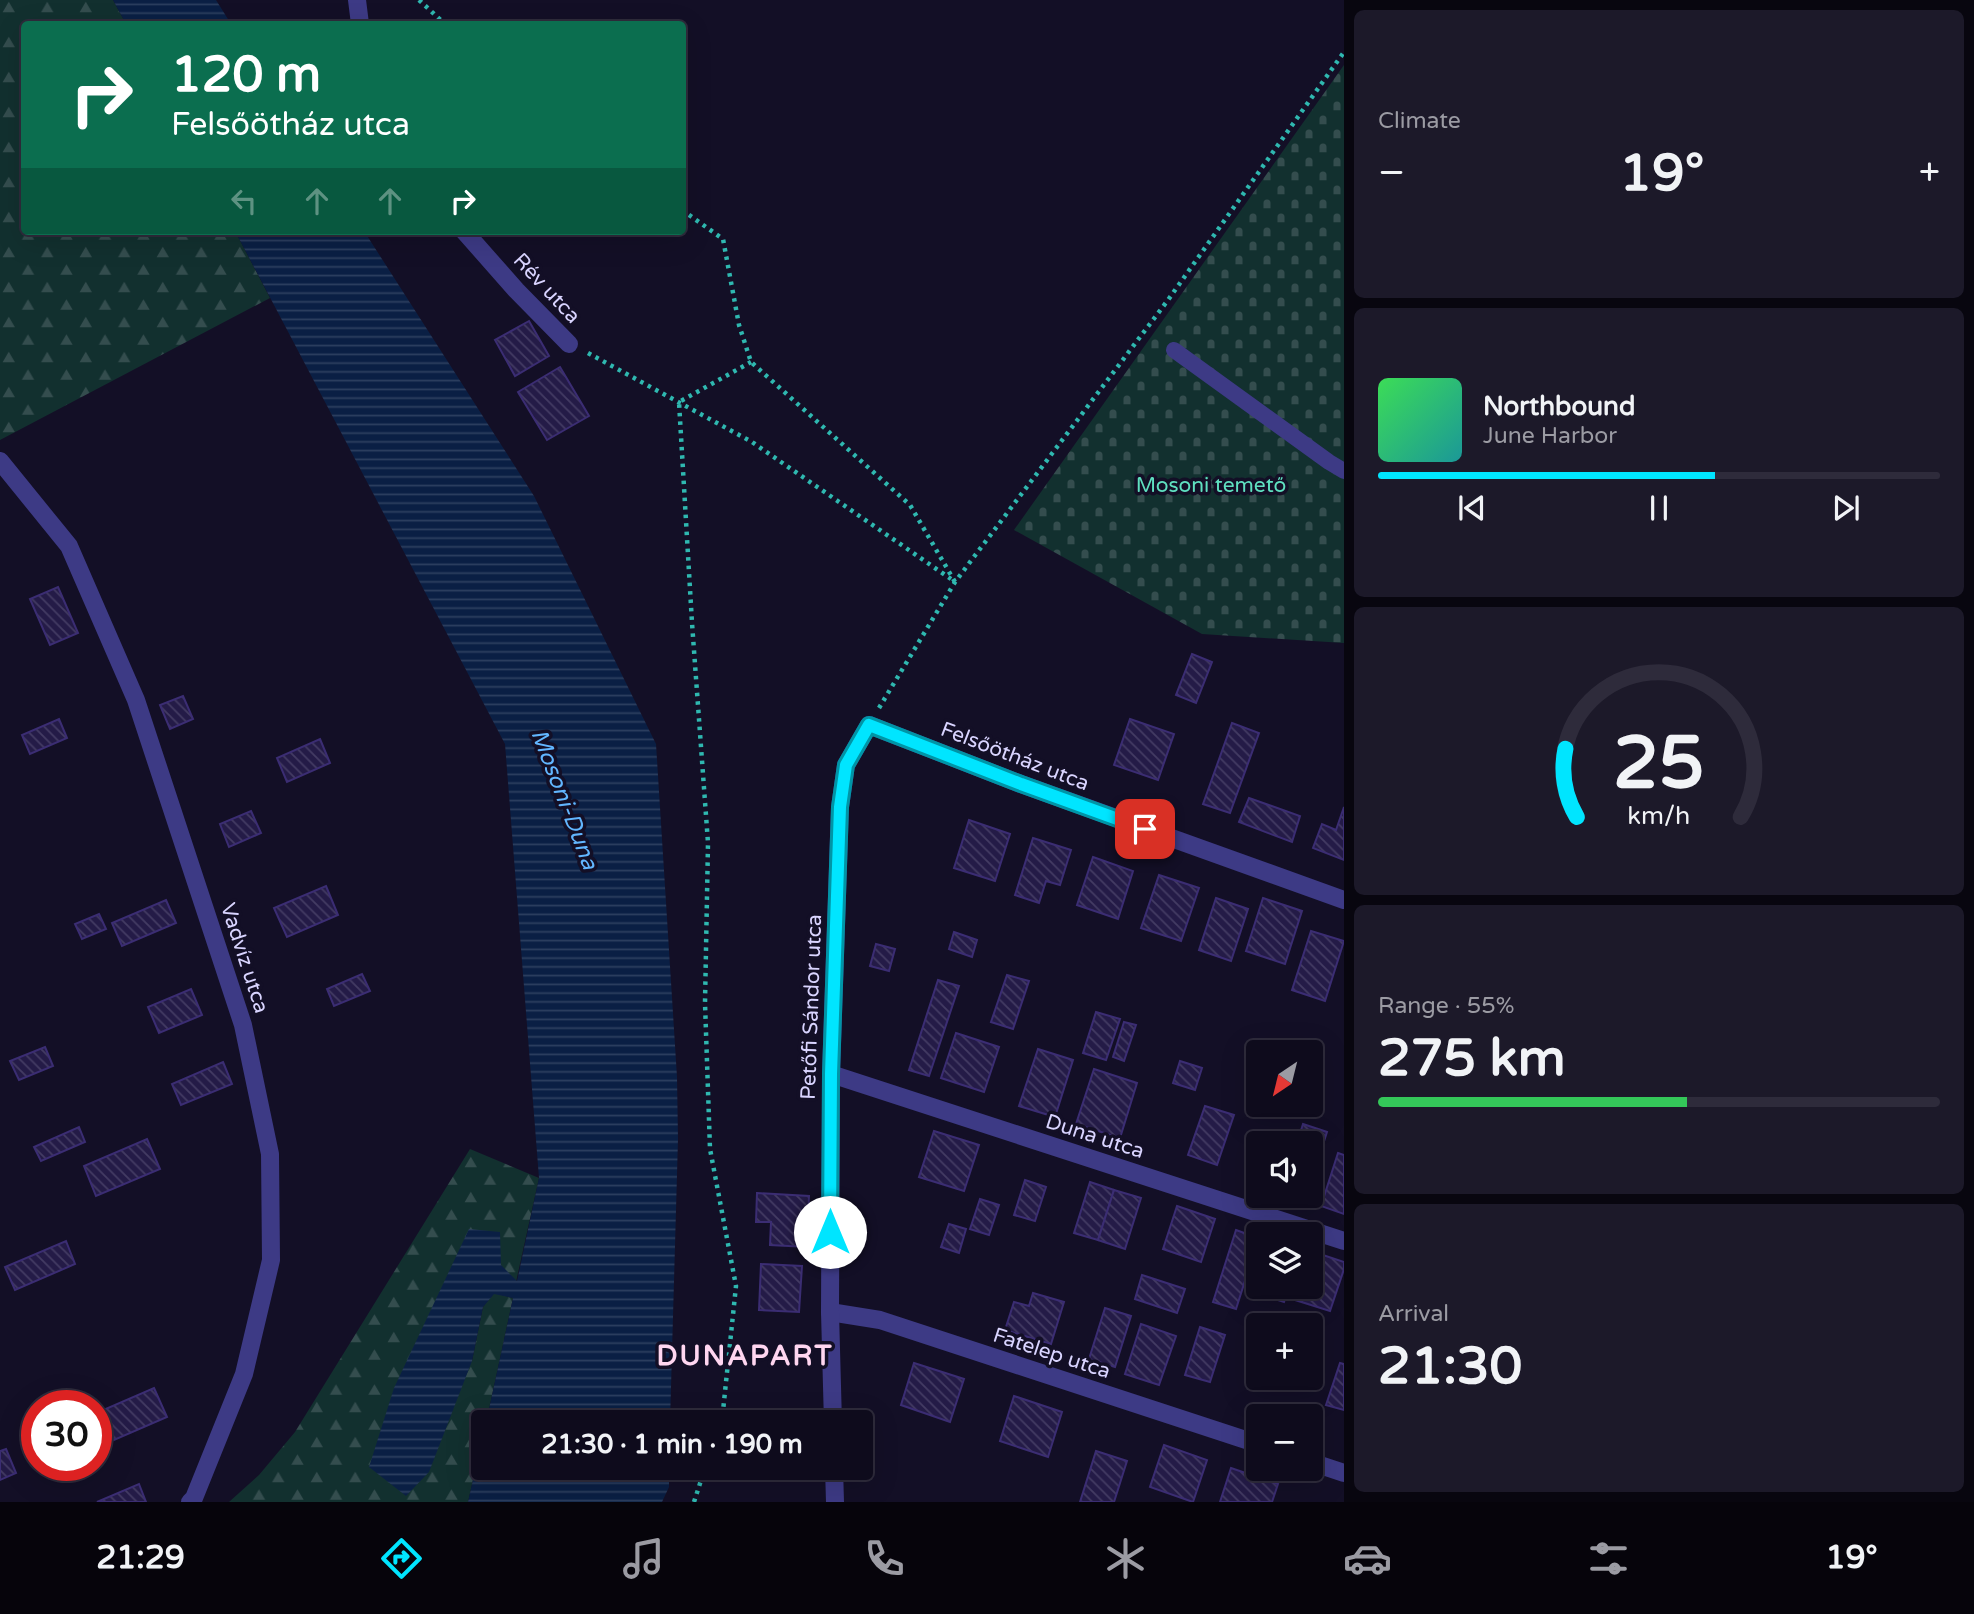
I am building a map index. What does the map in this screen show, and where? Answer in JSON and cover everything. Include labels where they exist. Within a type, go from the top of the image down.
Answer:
[{"type":"street","points":[[357,0],[360,21]]},
{"type":"street","name":"Rév utca","points":[[468,235],[569,344]]},
{"type":"street","name":"Vadvíz utca","points":[[0,461],[69,546],[136,700],[243,1024],[270,1154],[271,1260],[244,1374],[194,1498],[190,1502]]},
{"type":"street","name":"Felsőötház utca","points":[[869,725],[1021,784],[1344,900]]},
{"type":"street","name":"Petőfi Sándor utca","points":[[833,1410],[830,1312],[831,1074],[840,807],[846,765],[869,725]]},
{"type":"street","name":"Duna utca","points":[[831,1074],[1344,1241]]},
{"type":"street","name":"Fatelep utca","points":[[830,1312],[880,1320],[1246,1440]]},
{"type":"street","points":[[1323,1466],[1344,1473]]},
{"type":"street","points":[[834,1480],[835,1502]]},
{"type":"lane","points":[[1174,351],[1344,471]]},
{"type":"path","points":[[419,0],[442,21]]},
{"type":"path","points":[[869,725],[955,582],[1168,300],[1344,52]]},
{"type":"path","points":[[686,213],[723,239],[738,325],[751,362],[910,505],[955,582]]},
{"type":"path","points":[[569,344],[752,442],[955,582]]},
{"type":"path","points":[[679,402],[751,362]]},
{"type":"path","points":[[679,402],[708,843],[705,1003],[710,1149],[736,1286],[723,1410]]},
{"type":"path","points":[[694,1502],[701,1480]]},
{"type":"green space","points":[[0,0],[113,0],[124,21],[21,21],[21,235],[237,235],[270,298],[0,440]]},
{"type":"green space","name":"Mosoni temető","points":[[1344,65],[1344,643],[1202,634],[1014,530]]},
{"type":"green space","points":[[470,1149],[539,1178],[516,1282],[469,1230],[472,1361],[483,1307],[494,1293],[513,1298],[489,1410],[471,1410],[473,1480],[468,1502],[229,1502],[259,1475],[295,1432]]},
{"type":"water","points":[[113,0],[216,0],[229,21],[124,21]]},
{"type":"water","name":"Mosoni-Duna","points":[[237,235],[367,235],[534,496],[656,744],[677,1077],[678,1139],[670,1410],[489,1410],[513,1298],[494,1294],[483,1307],[472,1361],[429,1472],[406,1496],[369,1467],[394,1388],[469,1229],[500,1232],[501,1265],[517,1281],[539,1178],[505,744]]},
{"type":"water","points":[[473,1480],[669,1480],[669,1487],[662,1502],[468,1502]]},
{"type":"building","points":[[529,321],[549,356],[515,376],[495,340]]},
{"type":"building","points":[[560,367],[589,416],[547,440],[518,392]]},
{"type":"building","points":[[58,587],[78,633],[50,645],[30,599]]},
{"type":"building","points":[[1192,654],[1212,662],[1196,703],[1176,695]]},
{"type":"building","points":[[183,696],[193,719],[170,729],[160,705]]},
{"type":"building","points":[[59,719],[67,738],[30,754],[22,735]]},
{"type":"building","points":[[1130,719],[1174,734],[1158,780],[1114,765]]},
{"type":"building","points":[[1232,723],[1259,733],[1230,813],[1203,804]]},
{"type":"building","points":[[320,739],[330,763],[287,782],[277,758]]},
{"type":"building","points":[[1249,798],[1300,816],[1292,842],[1239,822]]},
{"type":"building","points":[[1344,807],[1344,860],[1313,848],[1322,824],[1336,830]]},
{"type":"building","points":[[251,811],[261,833],[229,847],[220,824]]},
{"type":"building","points":[[969,820],[1010,834],[995,881],[954,868]]},
{"type":"building","points":[[1033,838],[1071,850],[1060,885],[1046,881],[1039,903],[1015,895]]},
{"type":"building","points":[[1093,857],[1133,871],[1118,919],[1077,905]]},
{"type":"building","points":[[1159,875],[1199,888],[1181,941],[1141,928]]},
{"type":"building","points":[[326,886],[338,915],[287,937],[274,908]]},
{"type":"building","points":[[1216,898],[1248,909],[1231,961],[1199,950]]},
{"type":"building","points":[[1263,898],[1302,911],[1285,964],[1246,951]]},
{"type":"building","points":[[166,900],[176,923],[122,946],[112,923]]},
{"type":"building","points":[[99,914],[106,929],[82,939],[75,924]]},
{"type":"building","points":[[1311,931],[1344,941],[1325,1001],[1292,990]]},
{"type":"building","points":[[954,932],[977,940],[972,957],[949,949]]},
{"type":"building","points":[[876,944],[895,949],[889,971],[870,966]]},
{"type":"building","points":[[362,974],[370,991],[334,1006],[327,989]]},
{"type":"building","points":[[1007,975],[1029,981],[1013,1029],[991,1022]]},
{"type":"building","points":[[938,980],[959,986],[929,1076],[909,1070]]},
{"type":"building","points":[[191,989],[202,1015],[159,1033],[148,1007]]},
{"type":"building","points":[[1096,1012],[1120,1019],[1106,1060],[1083,1053]]},
{"type":"building","points":[[1124,1022],[1136,1025],[1124,1061],[1113,1057]]},
{"type":"building","points":[[956,1033],[999,1047],[984,1092],[941,1078]]},
{"type":"building","points":[[45,1047],[53,1066],[19,1080],[10,1061]]},
{"type":"building","points":[[1038,1049],[1073,1060],[1055,1117],[1019,1106]]},
{"type":"building","points":[[1180,1061],[1202,1068],[1195,1090],[1173,1083]]},
{"type":"building","points":[[223,1062],[232,1084],[181,1105],[172,1084]]},
{"type":"building","points":[[1094,1069],[1137,1083],[1120,1138],[1076,1124]]},
{"type":"building","points":[[1205,1106],[1234,1115],[1217,1165],[1188,1155]]},
{"type":"building","points":[[1303,1124],[1327,1132],[1323,1144],[1323,1131],[1301,1131]]},
{"type":"building","points":[[79,1127],[85,1142],[41,1161],[34,1147]]},
{"type":"building","points":[[934,1131],[979,1145],[964,1191],[919,1177]]},
{"type":"building","points":[[147,1139],[160,1169],[96,1196],[84,1166]]},
{"type":"building","points":[[1338,1153],[1344,1155],[1344,1214],[1323,1207]]},
{"type":"building","points":[[1025,1180],[1046,1187],[1035,1221],[1014,1215]]},
{"type":"building","points":[[1090,1182],[1114,1190],[1098,1240],[1074,1233]]},
{"type":"building","points":[[1114,1190],[1141,1198],[1125,1249],[1098,1240]]},
{"type":"building","points":[[757,1193],[809,1196],[807,1247],[770,1245],[771,1222],[756,1222]]},
{"type":"building","points":[[980,1199],[999,1205],[989,1235],[970,1229]]},
{"type":"building","points":[[1177,1206],[1215,1219],[1201,1262],[1163,1249]]},
{"type":"building","points":[[949,1224],[966,1229],[959,1253],[941,1247]]},
{"type":"building","points":[[1236,1230],[1246,1234],[1246,1278],[1236,1309],[1213,1302]]},
{"type":"building","points":[[66,1241],[75,1264],[15,1290],[5,1267]]},
{"type":"building","points":[[1323,1255],[1344,1262],[1330,1311],[1292,1299],[1323,1299]]},
{"type":"building","points":[[761,1264],[802,1266],[799,1312],[759,1310]]},
{"type":"building","points":[[1142,1275],[1185,1289],[1177,1313],[1135,1299]]},
{"type":"building","points":[[1033,1293],[1064,1302],[1051,1344],[1005,1330],[1014,1302],[1029,1306]]},
{"type":"building","points":[[1105,1308],[1131,1316],[1115,1367],[1089,1359]]},
{"type":"building","points":[[1141,1324],[1176,1336],[1159,1385],[1125,1374]]},
{"type":"building","points":[[1200,1327],[1225,1335],[1210,1382],[1185,1375]]},
{"type":"building","points":[[914,1363],[964,1379],[950,1422],[901,1405]]},
{"type":"building","points":[[1340,1363],[1344,1364],[1344,1410],[1326,1405]]},
{"type":"building","points":[[154,1388],[167,1417],[114,1440],[112,1406]]},
{"type":"building","points":[[1014,1396],[1062,1412],[1048,1457],[1000,1441]]},
{"type":"building","points":[[1164,1445],[1207,1460],[1193,1502],[1150,1487]]},
{"type":"building","points":[[6,1449],[16,1473],[0,1480],[0,1451]]},
{"type":"building","points":[[1096,1451],[1127,1461],[1114,1502],[1080,1502]]},
{"type":"building","points":[[1231,1468],[1246,1473],[1246,1481],[1269,1481],[1278,1484],[1272,1502],[1220,1502]]},
{"type":"building","points":[[139,1484],[146,1502],[97,1502]]},
{"type":"district","name":"DUNAPART","points":[[745,1355]]},
{"type":"route","points":[[830,1232],[831,1074],[840,807],[846,765],[869,725],[1145,829]]}]
